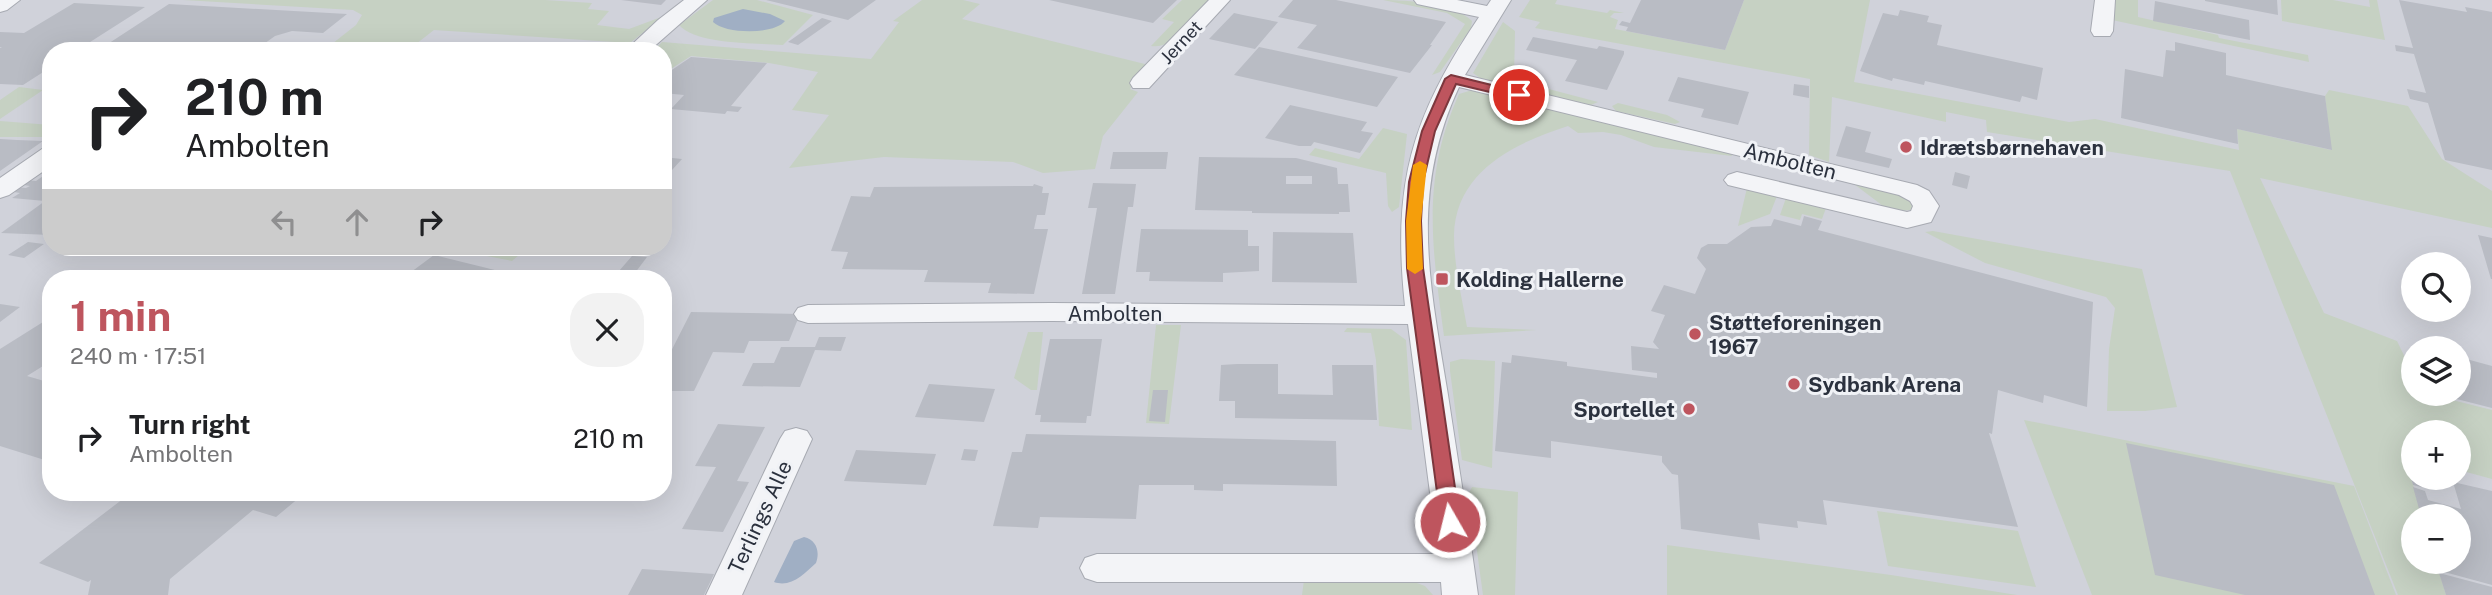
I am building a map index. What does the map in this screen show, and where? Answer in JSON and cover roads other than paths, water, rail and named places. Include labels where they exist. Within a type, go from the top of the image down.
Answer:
[{"type":"street","points":[[0,6],[10,0]]},
{"type":"street","points":[[646,42],[697,0]]},
{"type":"street","name":"Jernet","points":[[1142,83],[1220,0]]},
{"type":"street","points":[[1097,568],[1459,582],[1421,315],[1414,243],[1416,182],[1429,131],[1451,79],[1496,7],[1424,0]]},
{"type":"street","points":[[2102,31],[2105,0]]},
{"type":"street","name":"Ambolten","points":[[1451,79],[1908,190],[1920,195],[1926,206],[1922,216],[1907,220],[1737,180]]},
{"type":"street","points":[[0,190],[42,160]]},
{"type":"street","name":"Ambolten","points":[[808,314],[1065,312],[1421,315]]},
{"type":"street","name":"Terlings Alle","points":[[724,595],[796,439]]},
{"type":"water","points":[[743,9],[770,14],[785,21],[779,26],[761,31],[738,31],[713,22],[714,18]]},
{"type":"water","points":[[804,537],[816,547],[816,563],[792,582],[774,582],[794,541]]},
{"type":"place","name":"Idrætsbørnehaven","points":[[1906,147]]},
{"type":"place","name":"Kolding Hallerne","points":[[1442,279]]},
{"type":"place","name":"Støtteforeningen 1967","points":[[1695,334]]},
{"type":"place","name":"Sydbank Arena","points":[[1794,384]]},
{"type":"place","name":"Sportellet","points":[[1689,409]]}]
